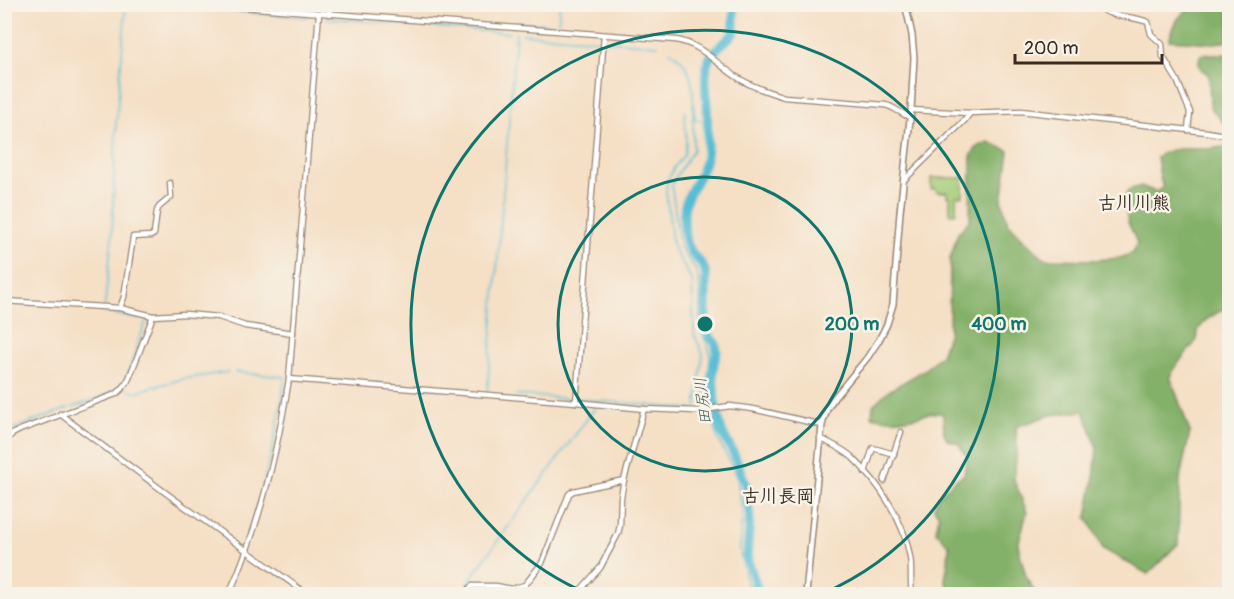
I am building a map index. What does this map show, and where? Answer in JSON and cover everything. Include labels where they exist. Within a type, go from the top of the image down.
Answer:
[{"type":"street","points":[[204,4],[686,41],[752,86],[784,96],[892,106],[904,115],[1021,111],[1230,136]]},
{"type":"street","points":[[329,14],[330,4]]},
{"type":"street","points":[[806,594],[822,425],[827,409],[834,398],[879,340],[893,304],[914,58],[912,35],[904,4]]},
{"type":"street","points":[[1095,4],[1108,14],[1148,22],[1151,34],[1162,44],[1163,57],[1177,80],[1190,112],[1188,130]]},
{"type":"street","points":[[229,594],[264,499],[281,427],[289,379],[319,14]]},
{"type":"street","points":[[576,402],[604,35]]},
{"type":"street","points":[[903,181],[965,120],[970,112]]},
{"type":"street","points":[[120,308],[124,297],[133,237],[154,234],[157,211],[171,197],[170,183]]},
{"type":"street","points":[[4,301],[120,308],[153,316],[185,314],[219,317],[245,326],[293,333]]},
{"type":"street","points":[[4,443],[20,429],[116,394],[126,385],[153,316]]},
{"type":"street","points":[[289,379],[644,409],[697,411],[730,406],[822,425]]},
{"type":"street","points":[[577,594],[600,568],[618,534],[624,480],[644,409]]},
{"type":"street","points":[[60,414],[307,594]]},
{"type":"street","points":[[884,481],[901,432]]},
{"type":"street","points":[[820,438],[851,456],[881,491],[892,509],[904,534],[910,557],[912,594]]},
{"type":"street","points":[[866,472],[873,447],[894,454]]},
{"type":"street","points":[[468,594],[472,586],[496,585],[511,589],[525,585],[542,563],[569,494],[573,491],[624,480]]},
{"type":"green space","points":[[1194,5],[1229,5],[1229,41],[1214,43],[1169,40],[1178,20]]},
{"type":"green space","points":[[1229,54],[1229,128],[1210,107],[1209,75],[1199,65],[1200,56]]},
{"type":"green space","points":[[989,142],[1009,151],[1002,201],[1008,223],[1046,259],[1093,260],[1120,258],[1133,253],[1137,243],[1128,222],[1124,201],[1128,190],[1141,186],[1156,192],[1163,188],[1157,157],[1174,150],[1229,146],[1229,305],[1206,320],[1198,330],[1197,340],[1170,376],[1190,432],[1180,478],[1178,544],[1148,574],[1103,549],[1087,517],[1097,448],[1084,411],[1050,415],[1016,427],[1017,449],[1014,480],[1027,512],[1018,545],[1026,577],[1036,594],[951,594],[945,580],[949,546],[936,531],[939,515],[934,508],[938,497],[955,480],[964,475],[967,456],[958,443],[947,440],[944,433],[943,414],[930,413],[901,419],[872,416],[873,405],[888,391],[923,371],[941,355],[949,332],[950,259],[958,233],[970,220],[971,156],[977,147]]},
{"type":"green space","points":[[931,178],[963,178],[963,196],[956,196],[956,213],[950,214],[950,197],[947,197],[947,192],[937,192],[936,189],[931,189]]},
{"type":"waterway","points":[[126,4],[116,125],[112,237],[104,312],[140,319]]},
{"type":"waterway","points":[[142,4],[238,11]]},
{"type":"waterway","points":[[517,24],[517,22],[558,25],[560,4]]},
{"type":"waterway","name":"田尻川","points":[[734,4],[734,33],[714,51],[707,65],[705,80],[708,125],[706,157],[686,201],[684,221],[688,246],[705,271],[706,323],[710,337],[716,344],[717,352],[713,373],[715,402],[722,432],[746,484],[750,518],[747,557],[759,594]]},
{"type":"waterway","points":[[239,12],[307,17]]},
{"type":"waterway","points":[[325,18],[509,33]]},
{"type":"waterway","points":[[487,393],[516,33]]},
{"type":"waterway","points":[[522,34],[600,40]]},
{"type":"waterway","points":[[608,41],[658,45]]},
{"type":"waterway","points":[[670,51],[685,65],[692,81],[695,119],[707,120]]},
{"type":"waterway","points":[[693,105],[693,150],[675,178],[672,190],[680,245],[695,269],[700,284],[700,326],[710,353],[705,407]]},
{"type":"waterway","points":[[685,111],[684,155],[667,181],[666,193],[673,248],[692,280],[694,334],[703,354],[696,408]]},
{"type":"waterway","points":[[73,407],[102,397],[121,385],[126,379],[146,321]]},
{"type":"waterway","points":[[128,390],[135,392],[183,379],[228,372]]},
{"type":"waterway","points":[[235,372],[285,377],[269,462],[244,545]]},
{"type":"waterway","points":[[330,380],[386,384]]},
{"type":"waterway","points":[[394,385],[446,389]]},
{"type":"waterway","points":[[516,395],[572,399]]},
{"type":"waterway","points":[[579,399],[692,409]]},
{"type":"waterway","points":[[4,437],[15,428],[69,408]]},
{"type":"waterway","points":[[467,583],[595,408]]},
{"type":"waterway","points":[[714,421],[718,439],[737,476],[742,512],[740,551],[750,594]]},
{"type":"waterway","points":[[224,594],[242,551]]},
{"type":"waterway","points":[[459,594],[463,589]]},
{"type":"district","name":"古川川熊","points":[[1134,203]]},
{"type":"district","name":"古川長岡","points":[[778,496]]}]
